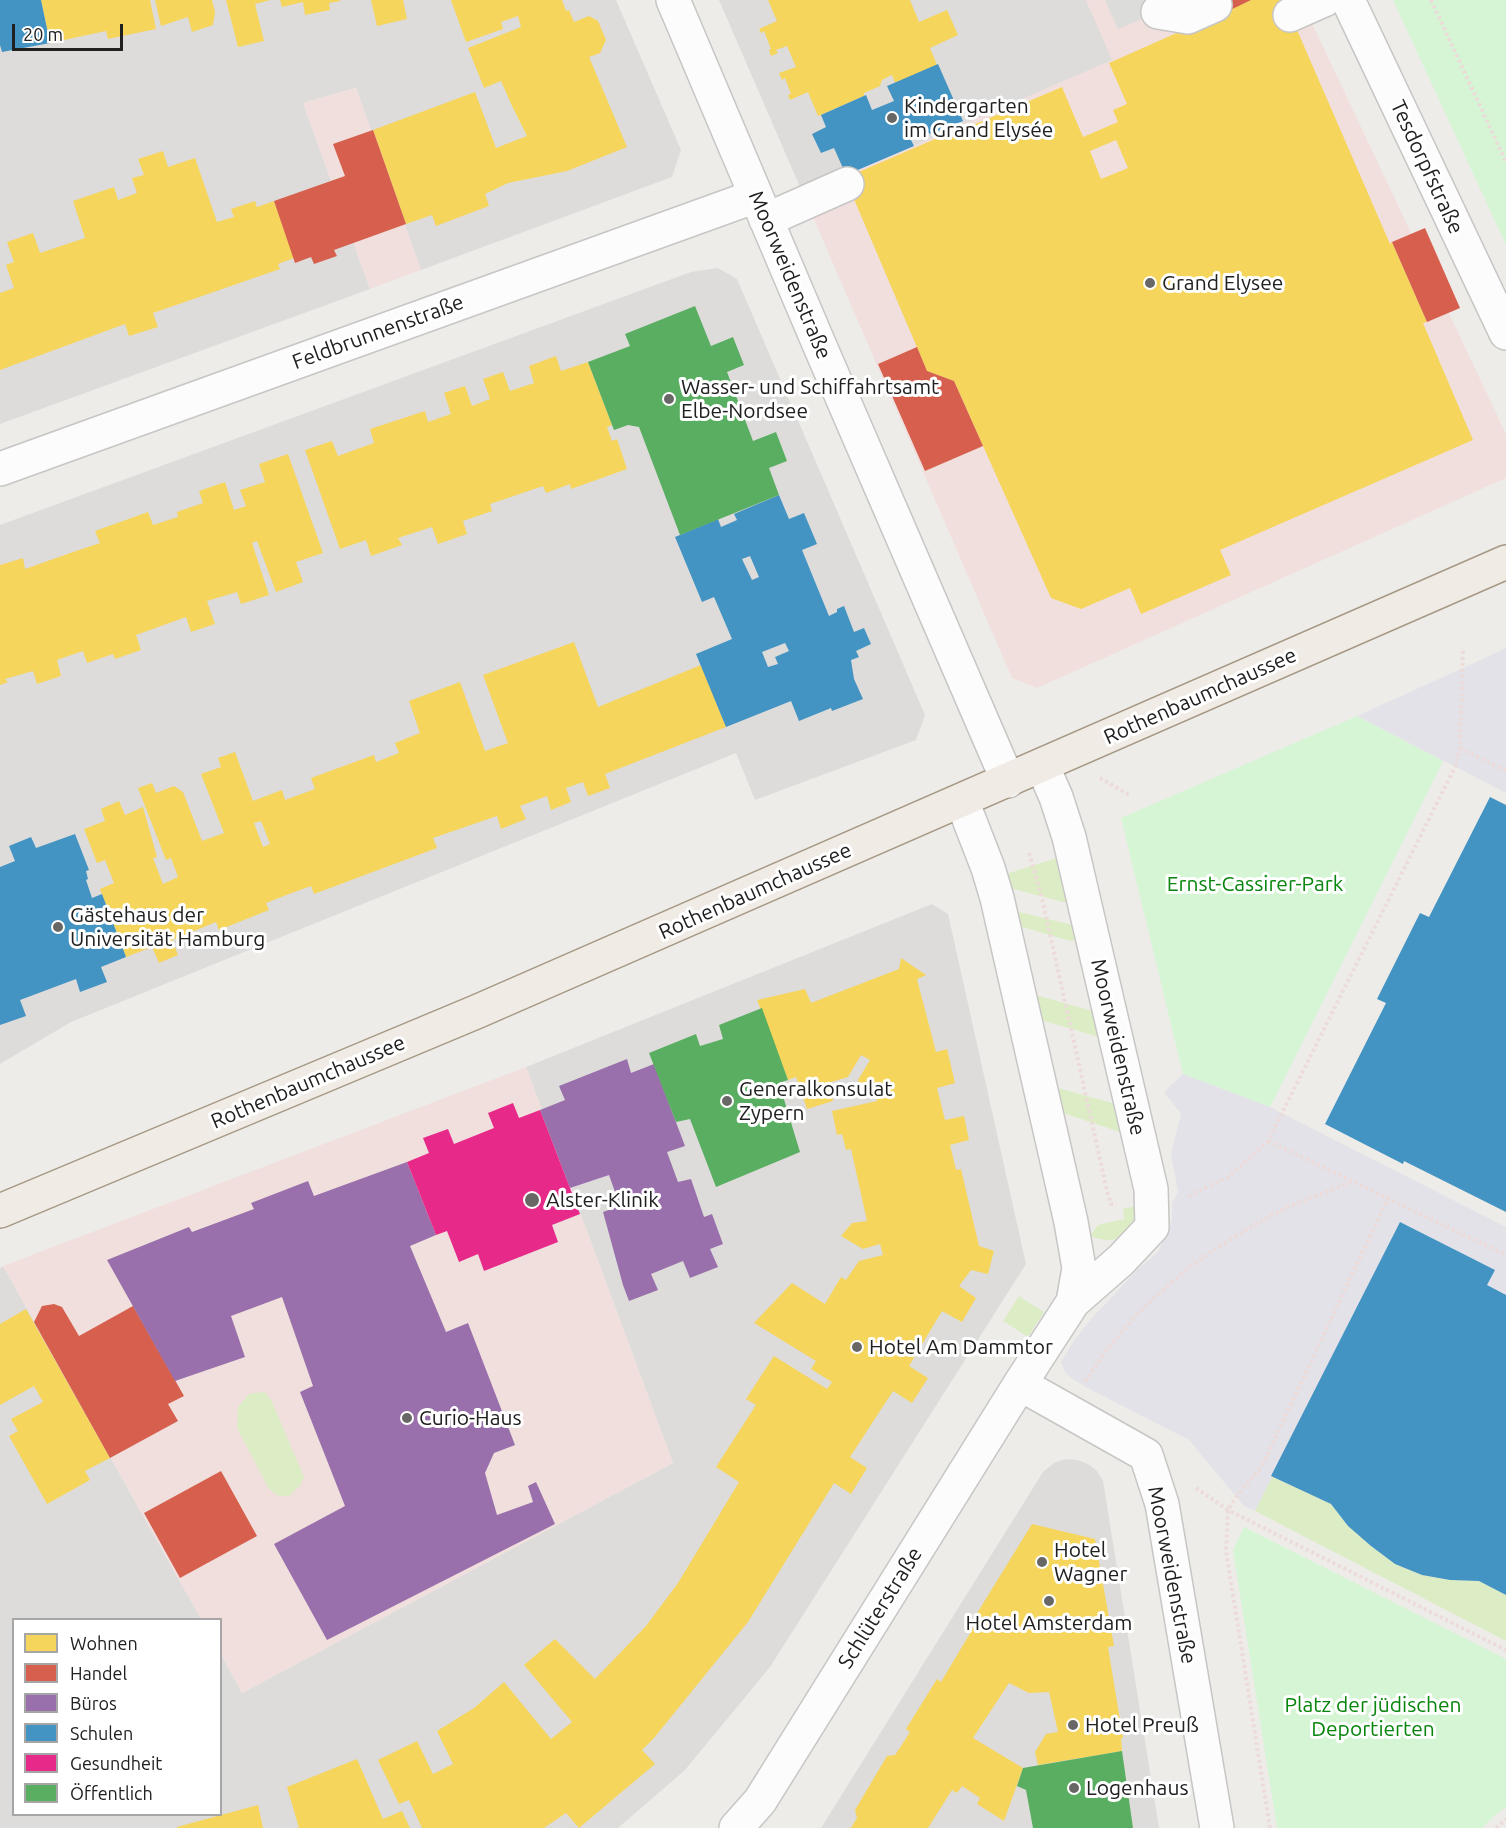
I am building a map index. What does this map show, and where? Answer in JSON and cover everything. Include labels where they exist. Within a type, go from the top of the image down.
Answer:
[{"type":"main road","name":"Rothenbaumchaussee","points":[[0,1211],[476,1012],[1506,562]]},
{"type":"street","name":"Moorweidenstraße","points":[[673,0],[1008,781]]},
{"type":"street","points":[[1290,15],[1324,0]]},
{"type":"street","name":"Tesdorpfstraße","points":[[1348,0],[1506,333]]},
{"type":"street","points":[[1158,12],[1188,17],[1215,4]]},
{"type":"street","name":"Feldbrunnenstraße","points":[[0,469],[761,208],[847,184]]},
{"type":"street","name":"Moorweidenstraße","points":[[1042,765],[1056,797],[1071,844],[1152,1197],[1152,1227],[1121,1260],[1073,1302],[1020,1384],[1146,1455],[1162,1504],[1217,1828]]},
{"type":"street","name":"Moorweidenstraße","points":[[962,801],[997,898],[1071,1222],[1079,1268],[1073,1302]]},
{"type":"street","name":"Schlüterstraße","points":[[736,1828],[760,1801],[1020,1384]]},
{"type":"path","points":[[1431,0],[1506,162]]},
{"type":"path","points":[[1462,649],[1460,748],[1455,767],[1268,1141],[1506,1255]]},
{"type":"path","points":[[1460,748],[1506,771]]},
{"type":"path","points":[[1029,853],[1042,898],[1107,1191]]},
{"type":"path","points":[[1068,1411],[1102,1355],[1121,1331],[1189,1267],[1278,1212],[1353,1181]]},
{"type":"path","points":[[1270,1828],[1226,1551],[1228,1510],[1262,1466],[1388,1198]]},
{"type":"path","points":[[1192,1486],[1228,1510],[1506,1650]]},
{"type":"path","points":[[1496,1828],[1506,1819]]},
{"type":"shaded area","points":[[0,0],[616,0],[681,150],[672,177],[421,270],[356,88],[303,103],[370,289],[0,424]]},
{"type":"shaded area","points":[[719,0],[1086,0],[1113,60],[803,194]]},
{"type":"shaded area","name":"Grand Elysee","points":[[1086,0],[1301,0],[1506,434],[1506,478],[1037,688],[1012,678],[803,194],[1112,60]]},
{"type":"shaded area","points":[[1105,0],[1182,0],[1183,2],[1118,29]]},
{"type":"shaded area","points":[[356,88],[421,270],[370,289],[303,103]]},
{"type":"shaded area","points":[[718,268],[737,279],[925,715],[916,740],[755,800],[736,753],[71,1022],[0,1064],[0,525],[691,272]]},
{"type":"shaded area","points":[[1506,648],[1506,793],[1357,716],[1474,663]]},
{"type":"shaded area","points":[[932,904],[948,914],[1026,1264],[770,1667],[685,1770],[618,1828],[0,1828],[0,1268],[3,1266],[200,1618],[12,1618],[12,1816],[222,1816],[222,1656],[242,1693],[673,1463],[526,1067]]},
{"type":"shaded area","points":[[526,1067],[673,1463],[242,1693],[222,1656],[222,1618],[200,1618],[3,1266]]},
{"type":"shaded area","points":[[1183,1074],[1270,1107],[1506,1227],[1506,1295],[1487,1285],[1494,1270],[1400,1222],[1255,1511],[1244,1506],[1189,1440],[1082,1385],[1066,1374],[1061,1362],[1092,1318],[1138,1269],[1158,1252],[1172,1220],[1172,1203],[1178,1192],[1171,1154],[1181,1114],[1164,1092]]},
{"type":"shaded area","points":[[1065,1459],[1088,1464],[1097,1471],[1103,1481],[1159,1828],[821,1828],[1043,1472],[1054,1463]]},
{"type":"green space","points":[[1393,0],[1506,0],[1506,245],[1405,26]]},
{"type":"green space","name":"Ernst-Cassirer-Park","points":[[1357,716],[1443,761],[1270,1107],[1183,1074],[1121,818]]},
{"type":"green space","points":[[1060,857],[1071,904],[1009,888],[1006,874]]},
{"type":"green space","points":[[1015,911],[1073,925],[1077,940],[1070,941],[1019,926]]},
{"type":"green space","points":[[1036,995],[1096,1012],[1102,1038],[1041,1020]]},
{"type":"green space","points":[[1054,1087],[1116,1104],[1123,1133],[1060,1112]]},
{"type":"green space","points":[[1139,1205],[1133,1224],[1123,1236],[1109,1240],[1090,1236],[1098,1225],[1124,1219],[1123,1209]]},
{"type":"green space","points":[[1019,1296],[1044,1312],[1028,1337],[1003,1321]]},
{"type":"green space","points":[[265,1392],[272,1402],[304,1477],[300,1486],[289,1496],[279,1496],[269,1489],[237,1428],[238,1407],[249,1394]]},
{"type":"green space","points":[[1271,1476],[1331,1504],[1348,1526],[1395,1564],[1422,1575],[1450,1580],[1479,1581],[1506,1595],[1506,1641],[1255,1511]]},
{"type":"green space","name":"Platz der jüdischen Deportierten","points":[[1244,1527],[1506,1659],[1506,1807],[1482,1828],[1277,1828],[1233,1550]]},
{"type":"building: Wohnen","points":[[41,0],[150,0],[156,29],[108,39],[106,31],[50,43]]},
{"type":"building: Wohnen","points":[[155,0],[212,0],[215,12],[213,25],[192,32],[188,17],[161,26]]},
{"type":"building: Wohnen","points":[[226,0],[270,0],[255,4],[264,41],[238,47]]},
{"type":"building: Wohnen","points":[[280,0],[340,1],[329,3],[330,10],[305,15],[303,2],[282,7]]},
{"type":"building: Wohnen","points":[[371,0],[403,0],[407,19],[377,26]]},
{"type":"building: Wohnen","points":[[451,0],[562,0],[574,22],[589,16],[598,21],[606,40],[600,53],[589,57],[627,147],[567,171],[508,183],[485,194],[489,206],[436,226],[432,215],[406,224],[373,130],[475,92],[496,148],[527,136],[501,81],[484,88],[468,48],[521,27],[518,16],[501,22],[503,29],[466,42]]},
{"type":"building: Wohnen","points":[[768,0],[910,0],[919,22],[947,10],[958,35],[930,48],[937,65],[895,83],[892,75],[882,80],[880,86],[864,93],[864,96],[818,116],[808,92],[790,100],[788,95],[791,94],[785,78],[782,80],[779,73],[796,67],[787,46],[776,50],[778,53],[771,56],[769,50],[771,49],[764,31],[761,33],[759,29],[777,21]]},
{"type":"building: Wohnen","name":"Grand Elysee","points":[[1251,0],[1284,0],[1390,244],[1392,242],[1427,322],[1423,323],[1473,440],[1220,550],[1231,575],[1141,614],[1130,588],[1081,609],[1051,598],[954,381],[927,371],[845,178],[1062,87],[1083,137],[1118,122],[1113,110],[1127,104],[1109,63]],"holes":[[[1116,140],[1128,168],[1101,179],[1090,151]]]},
{"type":"building: Wohnen","points":[[163,151],[168,167],[195,158],[217,222],[234,217],[231,209],[255,201],[257,207],[274,201],[294,258],[278,264],[280,269],[153,313],[158,327],[129,336],[125,324],[0,370],[0,293],[14,288],[6,265],[14,262],[7,242],[33,233],[40,253],[85,238],[73,201],[114,187],[118,200],[137,193],[132,178],[144,175],[138,159]]},
{"type":"building: Wohnen","points":[[556,356],[561,371],[588,362],[612,425],[607,427],[612,441],[617,439],[627,469],[571,489],[570,484],[546,493],[543,486],[490,504],[492,511],[463,521],[467,534],[438,544],[432,527],[398,538],[402,545],[371,556],[366,540],[340,549],[305,450],[332,441],[338,456],[374,443],[370,429],[425,411],[428,422],[451,414],[444,393],[465,386],[472,406],[490,399],[483,379],[503,372],[510,391],[534,383],[529,366]]},
{"type":"building: Wohnen","points":[[288,454],[323,553],[296,562],[303,582],[276,592],[257,541],[252,543],[269,595],[241,604],[237,592],[207,601],[215,624],[191,632],[186,617],[136,635],[141,650],[115,659],[113,654],[87,663],[83,651],[57,660],[61,676],[37,684],[33,671],[5,679],[8,682],[0,685],[0,565],[23,558],[25,569],[100,543],[95,531],[148,512],[153,525],[178,517],[177,512],[203,503],[199,491],[225,482],[234,510],[246,506],[240,490],[265,482],[259,464]]},
{"type":"building: Wohnen","points":[[574,642],[598,707],[701,665],[726,727],[605,774],[610,788],[588,796],[583,782],[566,788],[571,802],[551,810],[547,796],[520,806],[526,819],[501,829],[497,816],[433,838],[437,848],[314,894],[311,886],[289,894],[266,903],[269,910],[219,930],[216,922],[172,940],[178,955],[159,963],[152,947],[126,957],[100,889],[114,883],[105,860],[97,863],[84,829],[105,821],[101,809],[119,801],[125,815],[143,807],[157,857],[153,858],[163,884],[178,877],[171,858],[166,860],[138,788],[152,783],[156,793],[174,786],[183,792],[202,841],[224,833],[201,774],[221,767],[218,758],[235,752],[253,801],[282,790],[285,800],[315,789],[311,778],[374,755],[376,762],[399,753],[395,743],[420,733],[409,701],[460,682],[485,751],[508,743],[483,675]],"holes":[[[261,821],[270,844],[263,847],[254,823]]]},
{"type":"building: Wohnen","points":[[901,958],[926,975],[917,979],[936,1052],[947,1049],[955,1083],[937,1088],[945,1120],[964,1116],[969,1140],[950,1145],[956,1170],[961,1169],[979,1246],[994,1251],[988,1274],[971,1270],[959,1286],[976,1298],[962,1322],[942,1311],[909,1366],[928,1378],[912,1403],[893,1391],[850,1457],[867,1468],[851,1494],[834,1483],[748,1622],[642,1750],[655,1764],[579,1828],[566,1813],[544,1828],[422,1828],[409,1800],[399,1804],[378,1760],[417,1741],[433,1774],[453,1764],[437,1731],[474,1708],[504,1682],[551,1739],[572,1722],[524,1665],[555,1639],[595,1679],[646,1626],[678,1583],[739,1482],[716,1467],[756,1405],[746,1399],[774,1356],[827,1389],[832,1382],[811,1369],[816,1361],[754,1323],[792,1283],[825,1304],[841,1277],[846,1280],[859,1261],[883,1255],[880,1244],[863,1249],[841,1236],[852,1223],[867,1221],[851,1149],[846,1150],[842,1134],[837,1135],[832,1111],[877,1101],[875,1093],[863,1097],[858,1080],[870,1060],[861,1055],[848,1077],[828,1083],[833,1101],[807,1109],[796,1077],[788,1080],[757,1000],[805,989],[811,1003],[899,969]]},
{"type":"building: Wohnen","points":[[26,1309],[110,1458],[85,1471],[90,1480],[47,1504],[9,1436],[18,1431],[11,1419],[43,1402],[34,1386],[0,1405],[0,1324]]},
{"type":"building: Wohnen","points":[[1032,1524],[1095,1539],[1114,1646],[1108,1647],[1123,1738],[1121,1738],[1122,1751],[1038,1765],[1035,1752],[1046,1734],[1058,1732],[1049,1692],[1029,1693],[1009,1683],[973,1738],[1023,1768],[1004,1821],[977,1804],[980,1798],[962,1786],[957,1793],[952,1790],[928,1828],[851,1828],[857,1818],[855,1810],[887,1756],[895,1755],[910,1732],[906,1729],[937,1679],[941,1682],[975,1625],[971,1623]]},
{"type":"building: Wohnen","points":[[357,1759],[383,1819],[402,1811],[410,1828],[299,1828],[287,1787]]},
{"type":"building: Wohnen","points":[[258,1805],[263,1828],[177,1828],[222,1816]]},
{"type":"building: Handel","points":[[1213,0],[1251,0],[1220,15]]},
{"type":"building: Handel","points":[[373,130],[406,224],[334,250],[337,256],[314,264],[311,257],[295,263],[274,201],[345,176],[333,144]]},
{"type":"building: Handel","points":[[1425,228],[1460,308],[1427,322],[1392,242]]},
{"type":"building: Handel","points":[[917,347],[927,371],[954,381],[983,446],[925,471],[878,364]]},
{"type":"building: Handel","points":[[54,1304],[62,1307],[79,1336],[133,1306],[184,1396],[168,1404],[178,1421],[110,1458],[34,1322],[42,1306]]},
{"type":"building: Handel","points":[[221,1471],[257,1536],[180,1578],[144,1513]]},
{"type":"building: Büros","points":[[627,1059],[631,1073],[654,1064],[685,1146],[667,1152],[678,1182],[691,1179],[704,1217],[712,1214],[723,1244],[710,1249],[718,1267],[690,1278],[683,1261],[651,1274],[658,1290],[629,1301],[603,1212],[620,1206],[609,1175],[570,1188],[540,1110],[565,1100],[559,1086]]},
{"type":"building: Büros","name":"Curio-Haus","points":[[407,1162],[436,1235],[410,1246],[446,1332],[468,1323],[515,1445],[494,1453],[485,1473],[497,1515],[533,1502],[528,1486],[536,1482],[555,1524],[327,1640],[274,1544],[345,1506],[300,1392],[313,1386],[282,1297],[231,1316],[245,1357],[175,1381],[107,1260],[189,1227],[192,1232],[254,1209],[251,1203],[308,1181],[314,1196]]},
{"type":"building: Schulen","points":[[0,0],[41,0],[50,43],[2,52]]},
{"type":"building: Schulen","name":"Kindergarten im Grand Elysée","points":[[938,64],[963,121],[930,134],[926,131],[910,138],[914,146],[846,175],[834,148],[821,153],[812,134],[826,127],[821,115],[866,95],[872,110],[894,101],[887,86]]},
{"type":"building: Schulen","points":[[779,495],[789,519],[804,513],[817,544],[802,550],[829,616],[844,606],[854,632],[864,628],[871,644],[856,651],[859,657],[851,660],[854,679],[863,699],[832,711],[831,708],[799,721],[791,701],[726,727],[696,654],[732,639],[714,597],[702,602],[675,537],[718,519],[721,527],[737,520],[734,514]],"holes":[[[750,556],[759,577],[752,580],[742,559]],[[785,643],[789,651],[775,657],[778,664],[768,667],[762,652]]]},
{"type":"building: Schulen","points":[[1490,797],[1506,805],[1506,1212],[1404,1161],[1403,1164],[1325,1124],[1386,1003],[1377,999],[1420,913],[1429,917]]},
{"type":"building: Schulen","name":"Gästehaus der Universität Hamburg","points":[[75,834],[89,870],[86,871],[88,879],[86,880],[92,898],[102,894],[126,957],[101,967],[107,982],[80,992],[76,979],[20,1000],[26,1016],[0,1025],[0,867],[15,861],[9,846],[31,837],[36,848]]},
{"type":"building: Schulen","points":[[1400,1222],[1495,1270],[1487,1285],[1506,1295],[1506,1595],[1479,1581],[1450,1580],[1422,1575],[1395,1564],[1348,1526],[1331,1504],[1271,1476]]},
{"type":"building: Gesundheit","points":[[513,1103],[519,1118],[540,1110],[580,1214],[552,1225],[558,1242],[484,1271],[478,1254],[459,1262],[447,1231],[436,1235],[407,1162],[429,1153],[423,1138],[448,1129],[454,1144],[494,1128],[488,1113]]},
{"type":"building: Öffentlich","name":"Wasser- und Schiffahrtsamt Elbe-Nordsee","points":[[695,306],[711,346],[733,337],[744,365],[727,372],[753,441],[776,432],[787,461],[769,468],[779,495],[680,535],[639,427],[628,425],[614,430],[588,362],[630,346],[625,334]]},
{"type":"building: Öffentlich","name":"Generalkonsulat Zypern","points":[[762,1008],[788,1080],[779,1083],[800,1152],[716,1187],[690,1119],[676,1122],[649,1053],[696,1034],[700,1046],[723,1039],[719,1025]]},
{"type":"building: Öffentlich","name":"Logenhaus","points":[[1122,1751],[1133,1828],[1033,1828],[1026,1790],[1017,1786],[1023,1768]]},
{"type":"place","name":"Kindergarten im Grand Elysée","points":[[892,118]]},
{"type":"place","name":"Grand Elysee","points":[[1150,283]]},
{"type":"place","name":"Wasser- und Schiffahrtsamt Elbe-Nordsee","points":[[669,399]]},
{"type":"place","name":"Gästehaus der Universität Hamburg","points":[[58,927]]},
{"type":"place","name":"Generalkonsulat Zypern","points":[[727,1101]]},
{"type":"place","name":"Alster-Klinik","points":[[532,1200]]},
{"type":"place","name":"Hotel Am Dammtor","points":[[857,1347]]},
{"type":"place","name":"Curio-Haus","points":[[407,1418]]},
{"type":"place","name":"Hotel Wagner","points":[[1042,1562]]},
{"type":"place","name":"Hotel Amsterdam","points":[[1049,1601]]},
{"type":"place","name":"Hotel Preuß","points":[[1073,1725]]},
{"type":"place","name":"Logenhaus","points":[[1074,1788]]}]
